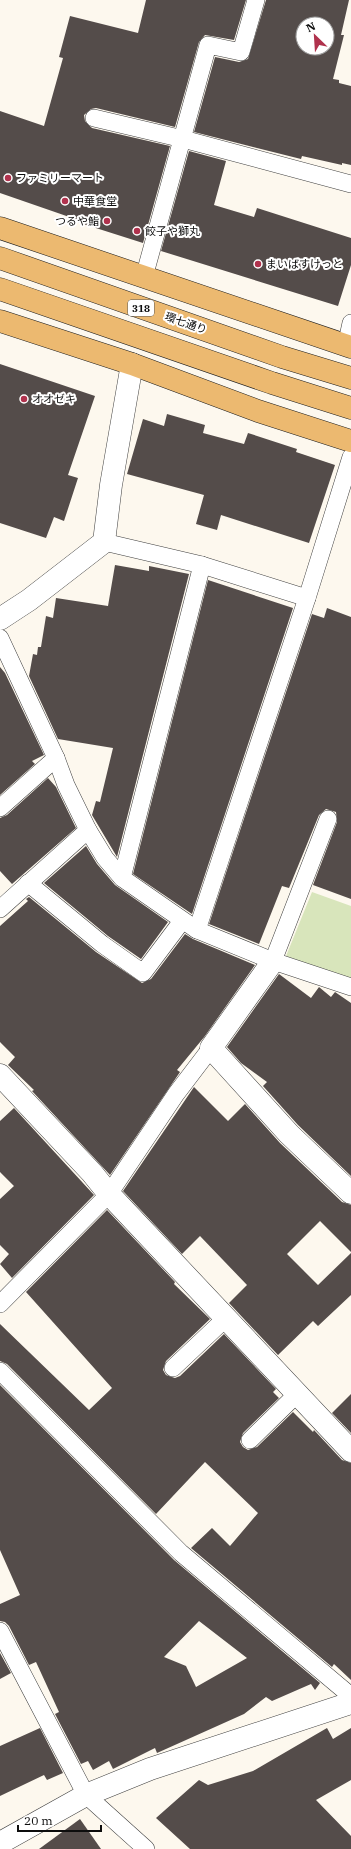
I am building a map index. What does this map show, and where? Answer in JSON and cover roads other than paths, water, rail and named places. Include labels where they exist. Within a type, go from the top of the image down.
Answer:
[{"type":"main road","points":[[0,228],[348,346]]},
{"type":"main road","name":"環七通り","points":[[0,258],[282,357],[351,378]]},
{"type":"main road","name":"318","points":[[0,289],[272,383],[351,408]]},
{"type":"main road","points":[[0,321],[132,364],[258,411],[351,441]]},
{"type":"street","points":[[0,619],[29,600],[104,542],[111,485],[132,364]]},
{"type":"street","points":[[273,961],[211,1048],[289,1134],[351,1193]]},
{"type":"street","points":[[0,1075],[92,1173],[109,1194],[351,1451]]},
{"type":"street","points":[[0,1844],[86,1795],[150,1769],[351,1703]]},
{"type":"lane","points":[[144,277],[208,45],[241,52],[256,0]]},
{"type":"lane","points":[[94,118],[183,139],[351,184]]},
{"type":"lane","points":[[348,346],[351,323]]},
{"type":"lane","points":[[197,930],[307,598],[351,457]]},
{"type":"lane","points":[[104,542],[202,565],[307,598]]},
{"type":"lane","points":[[122,878],[202,565]]},
{"type":"lane","points":[[0,638],[56,758],[66,785],[88,830],[105,858],[122,878],[197,930],[273,961],[351,987]]},
{"type":"lane","points":[[0,808],[56,758]]},
{"type":"lane","points":[[273,961],[328,819]]},
{"type":"lane","points":[[0,909],[88,830]]},
{"type":"lane","points":[[28,883],[102,944],[143,973],[182,921]]},
{"type":"lane","points":[[0,1304],[109,1194],[176,1094],[211,1048]]},
{"type":"lane","points":[[173,1368],[226,1318]]},
{"type":"lane","points":[[0,1371],[181,1553],[351,1696]]},
{"type":"lane","points":[[250,1440],[298,1393]]},
{"type":"lane","points":[[0,1631],[86,1795],[146,1849]]},
{"type":"place","name":"ファミリーマート","points":[[8,178]]},
{"type":"place","name":"中華食堂","points":[[65,201]]},
{"type":"place","name":"つるや鮨","points":[[107,221]]},
{"type":"place","name":"餃子や獅丸","points":[[137,231]]},
{"type":"place","name":"まいばすけっと","points":[[258,264]]},
{"type":"place","name":"オオゼキ","points":[[24,399]]}]
